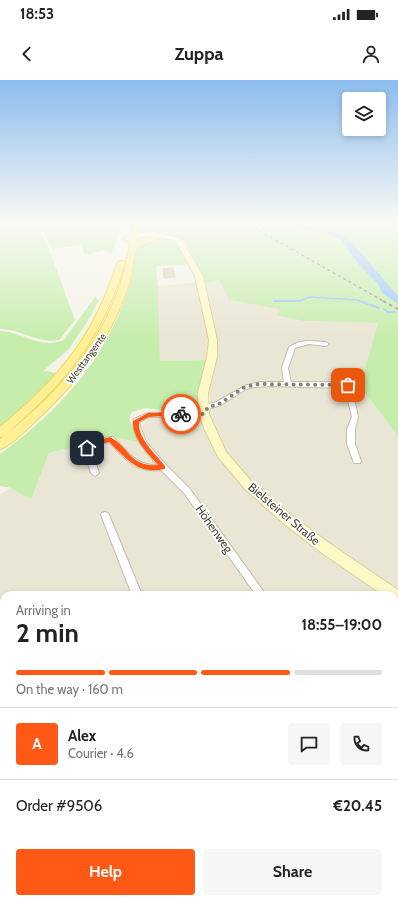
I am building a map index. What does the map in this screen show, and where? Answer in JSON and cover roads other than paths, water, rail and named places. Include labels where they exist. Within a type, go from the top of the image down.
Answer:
[{"type":"main road","name":"Westtangente","points":[[0,433],[33,404],[78,354],[94,331],[105,311],[122,260]]},
{"type":"main road","name":"Westtangente","points":[[0,445],[35,417],[51,401],[78,372],[95,349],[105,331],[120,296],[128,272],[130,260]]},
{"type":"main road","name":"Bielsteiner Straße","points":[[190,260],[194,270],[194,276],[201,290],[211,326],[213,340],[212,357],[203,393],[204,414],[222,454],[249,486],[287,519],[324,547],[388,591]]},
{"type":"street","points":[[288,384],[285,368],[292,347],[299,343],[307,342],[326,344]]},
{"type":"street","points":[[204,414],[208,407],[219,404],[245,387],[259,384],[360,386]]},
{"type":"street","points":[[348,385],[355,417],[351,429],[351,444],[357,461]]},
{"type":"street","name":"Höhenweg","points":[[204,414],[148,415],[136,421],[136,426],[143,443],[163,467],[187,491],[258,591]]},
{"type":"street","points":[[95,473],[87,448],[94,443],[110,439],[137,465],[150,468],[163,467]]},
{"type":"street","points":[[105,515],[135,591]]},
{"type":"water","points":[[356,260],[367,260],[398,296],[398,304],[382,293],[378,284]]},
{"type":"waterway","points":[[299,301],[310,297],[360,301]]},
{"type":"waterway","points":[[274,301],[299,301]]},
{"type":"waterway","points":[[360,301],[379,308]]},
{"type":"waterway","points":[[384,309],[388,312],[395,312]]},
{"type":"railway","points":[[312,260],[385,302]]},
{"type":"railway","points":[[383,301],[398,309]]}]
